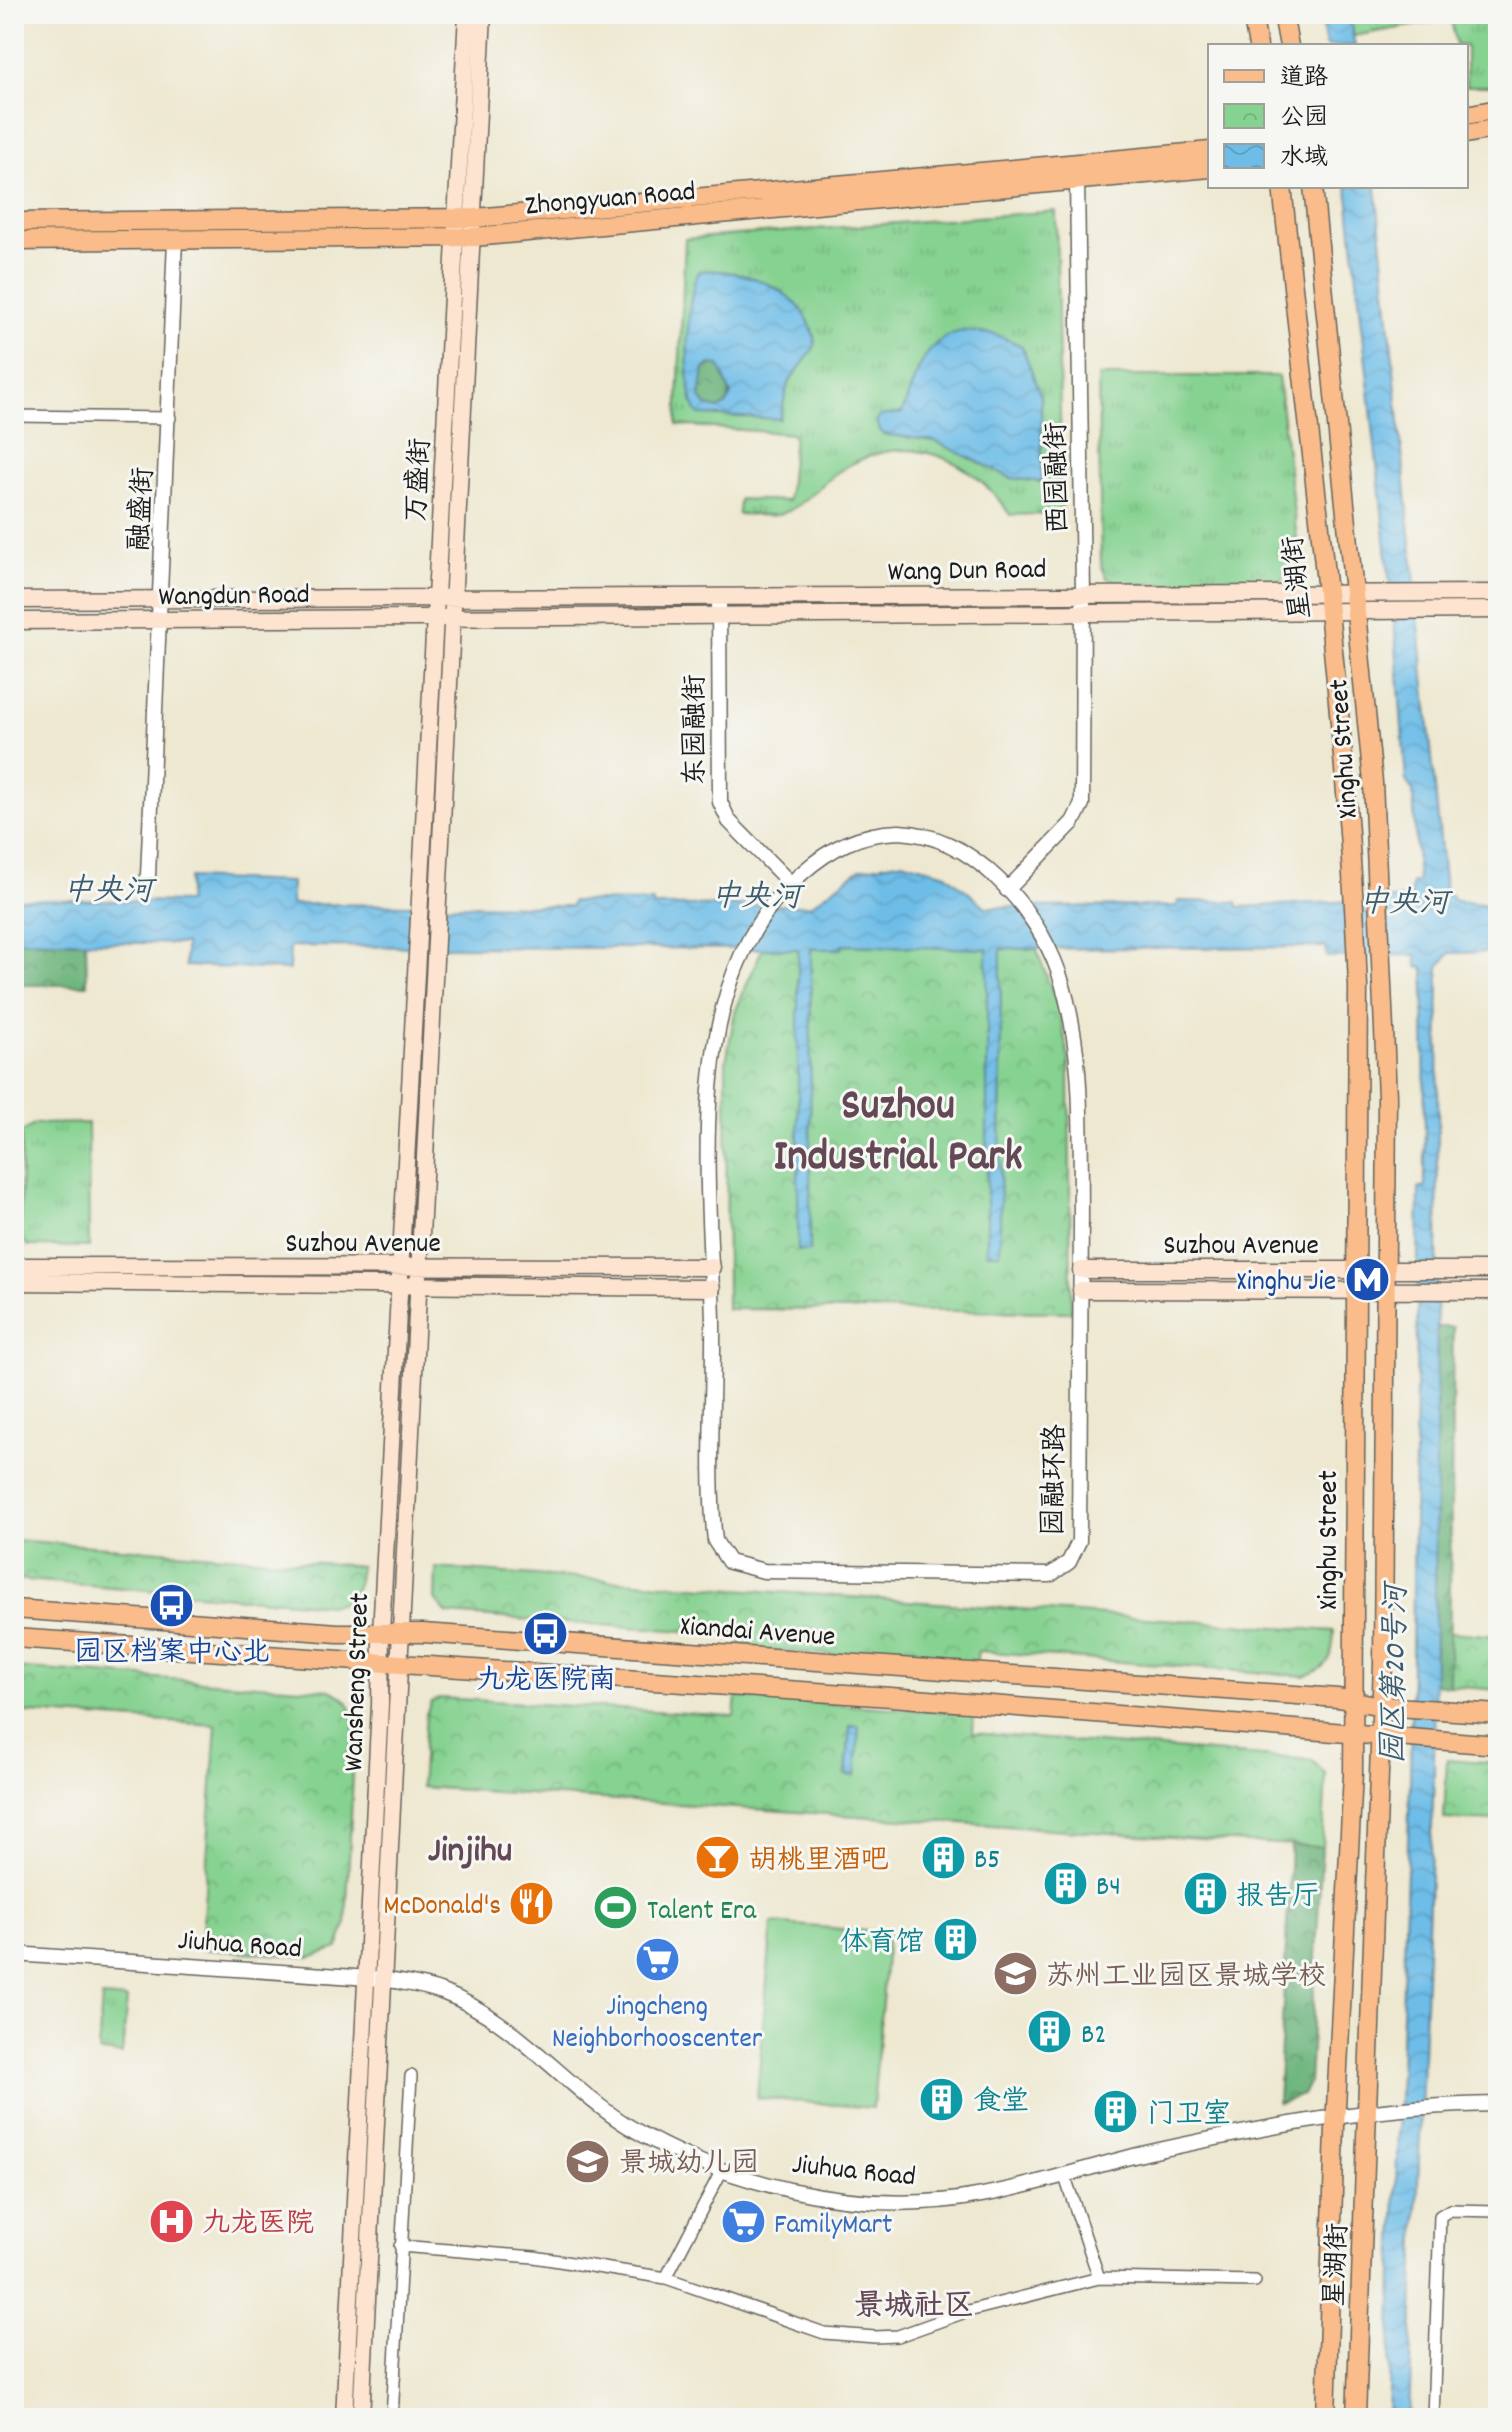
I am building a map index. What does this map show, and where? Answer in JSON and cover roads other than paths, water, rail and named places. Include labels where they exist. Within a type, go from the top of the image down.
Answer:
[{"type":"main road","name":"万盛街","points":[[420,949],[467,14]]},
{"type":"main road","name":"万盛街","points":[[437,949],[483,14]]},
{"type":"main road","points":[[1252,14],[1258,44]]},
{"type":"main road","points":[[1283,14],[1289,44]]},
{"type":"main road","points":[[1468,115],[1498,109]]},
{"type":"main road","points":[[1468,134],[1498,128]]},
{"type":"main road","name":"Zhongyuan Road","points":[[14,222],[475,218],[1208,151]]},
{"type":"main road","name":"Zhongyuan Road","points":[[14,241],[474,237],[1208,168]]},
{"type":"main road","name":"星湖街","points":[[1282,188],[1326,601],[1353,887],[1357,964]]},
{"type":"main road","points":[[1313,188],[1357,601]]},
{"type":"main road","name":"Wang Dun Road","points":[[455,616],[1083,593],[1427,601],[1498,593]]},
{"type":"main road","name":"Wang Dun Road","points":[[436,596],[719,605],[1083,611],[1326,601]]},
{"type":"main road","name":"Wangdun Road","points":[[14,600],[436,596]]},
{"type":"main road","name":"Xinghu Street","points":[[1357,601],[1373,782],[1387,1097],[1382,1706],[1367,2113]]},
{"type":"main road","name":"Wang Dun Road","points":[[1427,601],[1498,610]]},
{"type":"main road","name":"Wangdun Road","points":[[14,621],[455,616]]},
{"type":"main road","name":"Wansheng Street","points":[[344,2418],[381,1633],[420,949]]},
{"type":"main road","name":"Wansheng Street","points":[[361,2418],[437,949]]},
{"type":"main road","name":"Xinghu Street","points":[[1335,2116],[1354,1701],[1357,964]]},
{"type":"main road","name":"Suzhou Avenue","points":[[14,1266],[402,1276],[420,1285],[712,1288]]},
{"type":"main road","name":"Suzhou Avenue","points":[[14,1282],[402,1276],[422,1268],[712,1267]]},
{"type":"main road","name":"Suzhou Avenue","points":[[1081,1270],[1498,1270]]},
{"type":"main road","name":"Suzhou Avenue","points":[[1081,1290],[1498,1291]]},
{"type":"main road","name":"Xiandai Avenue","points":[[14,1609],[402,1633],[1498,1714]]},
{"type":"main road","name":"Xiandai Avenue","points":[[14,1638],[380,1665],[447,1666],[1498,1745]]},
{"type":"main road","name":"星湖街","points":[[1356,2418],[1367,2113]]},
{"type":"main road","name":"星湖街","points":[[1326,2418],[1335,2116]]},
{"type":"street","name":"西园融街","points":[[1007,890],[1073,822],[1082,804],[1083,593],[1077,181]]},
{"type":"street","name":"融盛街","points":[[148,876],[170,418],[175,240]]},
{"type":"street","points":[[14,416],[170,418]]},
{"type":"street","name":"东园融街","points":[[719,605],[720,802],[729,821],[786,887]]},
{"type":"street","name":"园融环路","points":[[899,832],[926,836],[953,847],[1007,890],[1053,956],[1071,1021],[1079,1078],[1079,1541],[1065,1566],[1050,1575],[1037,1576],[764,1571],[739,1567],[726,1559],[716,1546],[714,1534],[712,1267],[713,1059],[724,995],[739,957],[786,887],[827,853],[845,843],[874,834],[899,832]]},
{"type":"street","name":"Jiuhua Road","points":[[14,1954],[384,1979],[427,1987],[466,2003],[511,2033],[628,2125],[722,2170],[823,2196],[905,2202],[980,2196],[1213,2138],[1335,2116],[1422,2107],[1498,2104]]},
{"type":"street","points":[[392,2418],[411,2076]]},
{"type":"street","points":[[666,2278],[722,2170]]},
{"type":"street","points":[[1064,2174],[1099,2278]]},
{"type":"street","points":[[1433,2418],[1440,2216],[1450,2210],[1498,2211]]},
{"type":"street","points":[[400,2246],[534,2257],[666,2278],[824,2333],[875,2337],[898,2336],[1005,2300],[1099,2278],[1255,2281]]},
{"type":"water","points":[[1320,14],[1349,14],[1355,44],[1326,44]]},
{"type":"water","name":"中央河","points":[[1347,188],[1376,188],[1445,890],[1456,901],[1498,906],[1498,952],[1450,953],[1439,967],[1434,1775],[1409,2418],[1388,2418],[1410,1783],[1419,1188],[1425,1188],[1424,968],[1417,967],[1416,955],[1327,957],[1326,947],[1001,949],[1000,1253],[987,1253],[987,949],[842,945],[841,949],[811,949],[810,1251],[798,1251],[798,949],[290,946],[289,970],[185,966],[185,944],[14,940],[14,899],[187,902],[189,878],[291,882],[291,904],[571,906],[572,901],[653,902],[653,906],[811,905],[860,869],[903,861],[946,874],[986,907],[1177,906],[1178,901],[1237,902],[1238,907],[1410,898],[1412,883],[1418,882],[1413,791],[1406,781],[1395,632]]},
{"type":"water","points":[[700,271],[718,271],[756,279],[774,287],[803,311],[815,346],[788,384],[780,419],[699,415],[690,389],[688,367],[689,319],[695,281]],"holes":[[[710,364],[719,365],[731,394],[727,404],[718,409],[706,406],[700,398],[704,369]]]},
{"type":"water","points":[[963,331],[995,334],[1022,346],[1041,397],[1042,482],[1011,478],[935,441],[882,434],[876,422],[880,416],[902,413],[929,351],[949,335]]},
{"type":"water","points":[[850,1725],[859,1726],[856,1776],[846,1775]]},
{"type":"place","name":"Xinghu Jie","points":[[1367,1279]]},
{"type":"place","name":"园区档案中心北","points":[[172,1606]]},
{"type":"place","name":"九龙医院南","points":[[546,1634]]},
{"type":"place","name":"B5","points":[[943,1857]]},
{"type":"place","name":"胡桃里酒吧","points":[[718,1858]]},
{"type":"place","name":"B4","points":[[1065,1884]]},
{"type":"place","name":"报告厅","points":[[1205,1894]]},
{"type":"place","name":"McDonald's","points":[[532,1903]]},
{"type":"place","name":"Talent Era","points":[[616,1908]]},
{"type":"place","name":"体育馆","points":[[955,1940]]},
{"type":"place","name":"Jingcheng Neighborhooscenter","points":[[657,1960]]},
{"type":"place","name":"苏州工业园区景城学校","points":[[1015,1974]]},
{"type":"place","name":"B2","points":[[1050,2032]]},
{"type":"place","name":"食堂","points":[[942,2099]]},
{"type":"place","name":"门卫室","points":[[1116,2112]]},
{"type":"place","name":"景城幼儿园","points":[[588,2161]]},
{"type":"place","name":"九龙医院","points":[[171,2221]]},
{"type":"place","name":"FamilyMart","points":[[743,2222]]},
{"type":"district","name":"Suzhou Industrial Park","points":[[898,1128]]},
{"type":"district","name":"Jinjihu","points":[[470,1847]]},
{"type":"district","name":"景城社区","points":[[914,2304]]},
{"type":"water label","name":"园区第20号河","points":[[1393,1674]]}]
